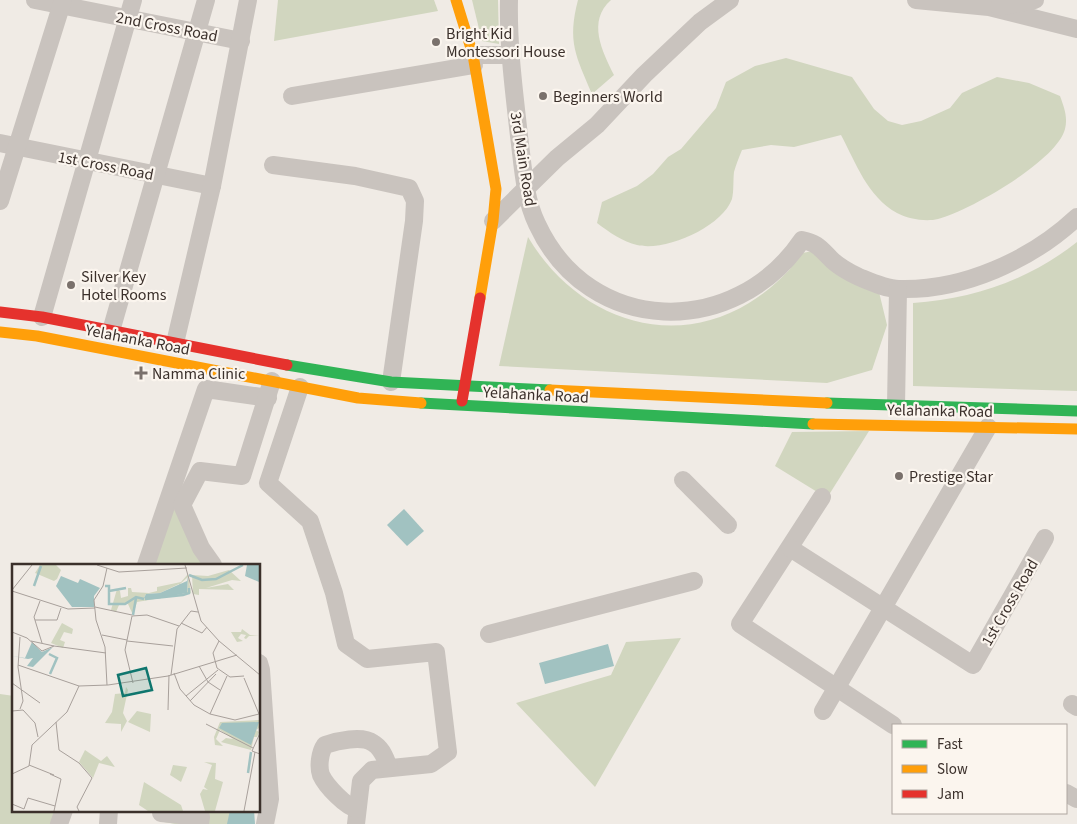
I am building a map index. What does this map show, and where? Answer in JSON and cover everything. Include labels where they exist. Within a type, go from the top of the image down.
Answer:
[{"type":"main road","points":[[456,0],[474,60],[496,189],[493,221],[461,406]]},
{"type":"main road","name":"Yelahanka Road","points":[[0,312],[42,317],[326,373],[391,382],[896,406],[1077,410]]},
{"type":"main road","name":"Yelahanka Road","points":[[0,332],[37,336],[270,389],[300,387],[358,398],[461,406],[774,422],[1077,429]]},
{"type":"street","name":"2nd Cross Road","points":[[34,0],[62,3],[241,41]]},
{"type":"street","points":[[42,317],[133,0]]},
{"type":"street","points":[[111,331],[206,0]]},
{"type":"street","points":[[175,343],[212,186],[248,0]]},
{"type":"street","name":"3rd Main Road","points":[[509,0],[510,55],[525,190],[536,224],[561,261],[595,290],[627,305],[654,310],[682,312],[718,306],[743,295],[766,281],[792,255],[802,240],[815,242],[825,250],[830,258],[856,276],[898,289],[943,284],[987,272],[1028,253],[1077,217]]},
{"type":"street","points":[[493,221],[557,158],[597,124],[644,75],[700,22],[730,0]]},
{"type":"street","points":[[916,0],[989,7],[1077,29]]},
{"type":"street","points":[[989,7],[1035,0]]},
{"type":"street","points":[[0,201],[8,145],[62,3]]},
{"type":"street","points":[[292,96],[474,60],[510,55]]},
{"type":"street","name":"1st Cross Road","points":[[8,145],[212,186]]},
{"type":"street","points":[[273,165],[355,176],[409,188],[413,193],[414,221],[391,382]]},
{"type":"street","points":[[896,406],[898,289]]},
{"type":"street","points":[[300,387],[268,483],[310,521],[334,593],[346,644],[367,659],[436,652],[448,752],[431,764],[372,770],[361,781],[356,817]]},
{"type":"street","points":[[146,564],[206,388],[270,389],[242,476],[200,471],[182,506],[201,548],[212,564]]},
{"type":"street","points":[[823,711],[988,428]]},
{"type":"street","points":[[683,480],[728,525]]},
{"type":"street","points":[[822,497],[740,624],[892,724]]},
{"type":"street","name":"1st Cross Road","points":[[883,607],[973,665],[1045,538]]},
{"type":"street","points":[[790,548],[883,607]]},
{"type":"street","points":[[489,634],[694,581]]},
{"type":"street","points":[[260,666],[264,788],[270,799],[265,824]]},
{"type":"street","points":[[356,817],[320,774],[321,750],[325,745],[352,740],[372,742],[382,751],[389,767]]},
{"type":"street","points":[[59,824],[63,812]]},
{"type":"street","points":[[161,812],[201,817],[200,824]]},
{"type":"green space","points":[[278,0],[434,0],[438,11],[274,41]]},
{"type":"green space","points":[[472,0],[498,0],[499,44],[482,41]]},
{"type":"green space","points":[[578,0],[611,0],[604,8],[598,27],[601,46],[614,75],[592,94],[578,59],[573,38]]},
{"type":"green space","points":[[786,58],[852,77],[874,109],[888,121],[902,125],[921,121],[950,108],[962,93],[997,77],[1029,83],[1060,96],[1066,116],[1066,125],[1059,142],[1046,155],[1010,183],[970,206],[938,219],[923,220],[912,218],[901,215],[887,206],[878,198],[863,178],[841,135],[794,147],[771,145],[742,150],[734,172],[732,199],[726,209],[705,228],[677,241],[649,246],[632,244],[597,223],[602,202],[637,186],[653,174],[668,157],[681,149],[716,108],[726,82],[755,66]]},
{"type":"green space","points":[[528,237],[547,264],[570,287],[597,305],[625,318],[655,325],[686,325],[718,318],[760,296],[790,269],[799,255],[812,251],[879,292],[887,325],[872,370],[827,383],[499,366]]},
{"type":"green space","points":[[1077,242],[1077,391],[913,386],[913,303],[957,297],[1000,285],[1040,267]]},
{"type":"green space","points":[[869,431],[827,498],[775,466],[792,432]]},
{"type":"green space","points":[[172,505],[206,564],[151,564]]},
{"type":"green space","points":[[681,638],[595,787],[516,703],[611,675],[626,642]]},
{"type":"green space","points":[[0,694],[12,696],[12,812],[58,812],[55,824],[0,824]]},
{"type":"green space","points":[[165,812],[249,812],[246,824],[175,824],[164,822]]},
{"type":"water","points":[[404,509],[424,531],[407,546],[387,525]]},
{"type":"water","points":[[608,644],[614,666],[545,684],[539,663]]},
{"type":"water","points":[[230,812],[254,812],[255,824],[227,824]]},
{"type":"traffic: fast","points":[[287,365],[391,382],[550,390]]},
{"type":"traffic: fast","points":[[421,403],[813,424]]},
{"type":"traffic: fast","points":[[827,403],[1077,411]]},
{"type":"traffic: slow","points":[[456,0],[473,55],[496,189],[493,221],[480,298]]},
{"type":"traffic: slow","points":[[0,332],[37,336],[358,398],[421,403]]},
{"type":"traffic: slow","points":[[550,390],[827,403]]},
{"type":"traffic: slow","points":[[813,424],[1077,429]]},
{"type":"traffic: jam","points":[[462,401],[480,298]]},
{"type":"traffic: jam","points":[[0,312],[42,317],[287,365]]},
{"type":"place","name":"Bright Kid Montessori House","points":[[436,42]]},
{"type":"place","name":"Beginners World","points":[[543,96]]},
{"type":"place","name":"Silver Key Hotel Rooms","points":[[71,285]]},
{"type":"place","name":"Namma Clinic","points":[[141,373]]},
{"type":"place","name":"Prestige Star","points":[[899,476]]}]
